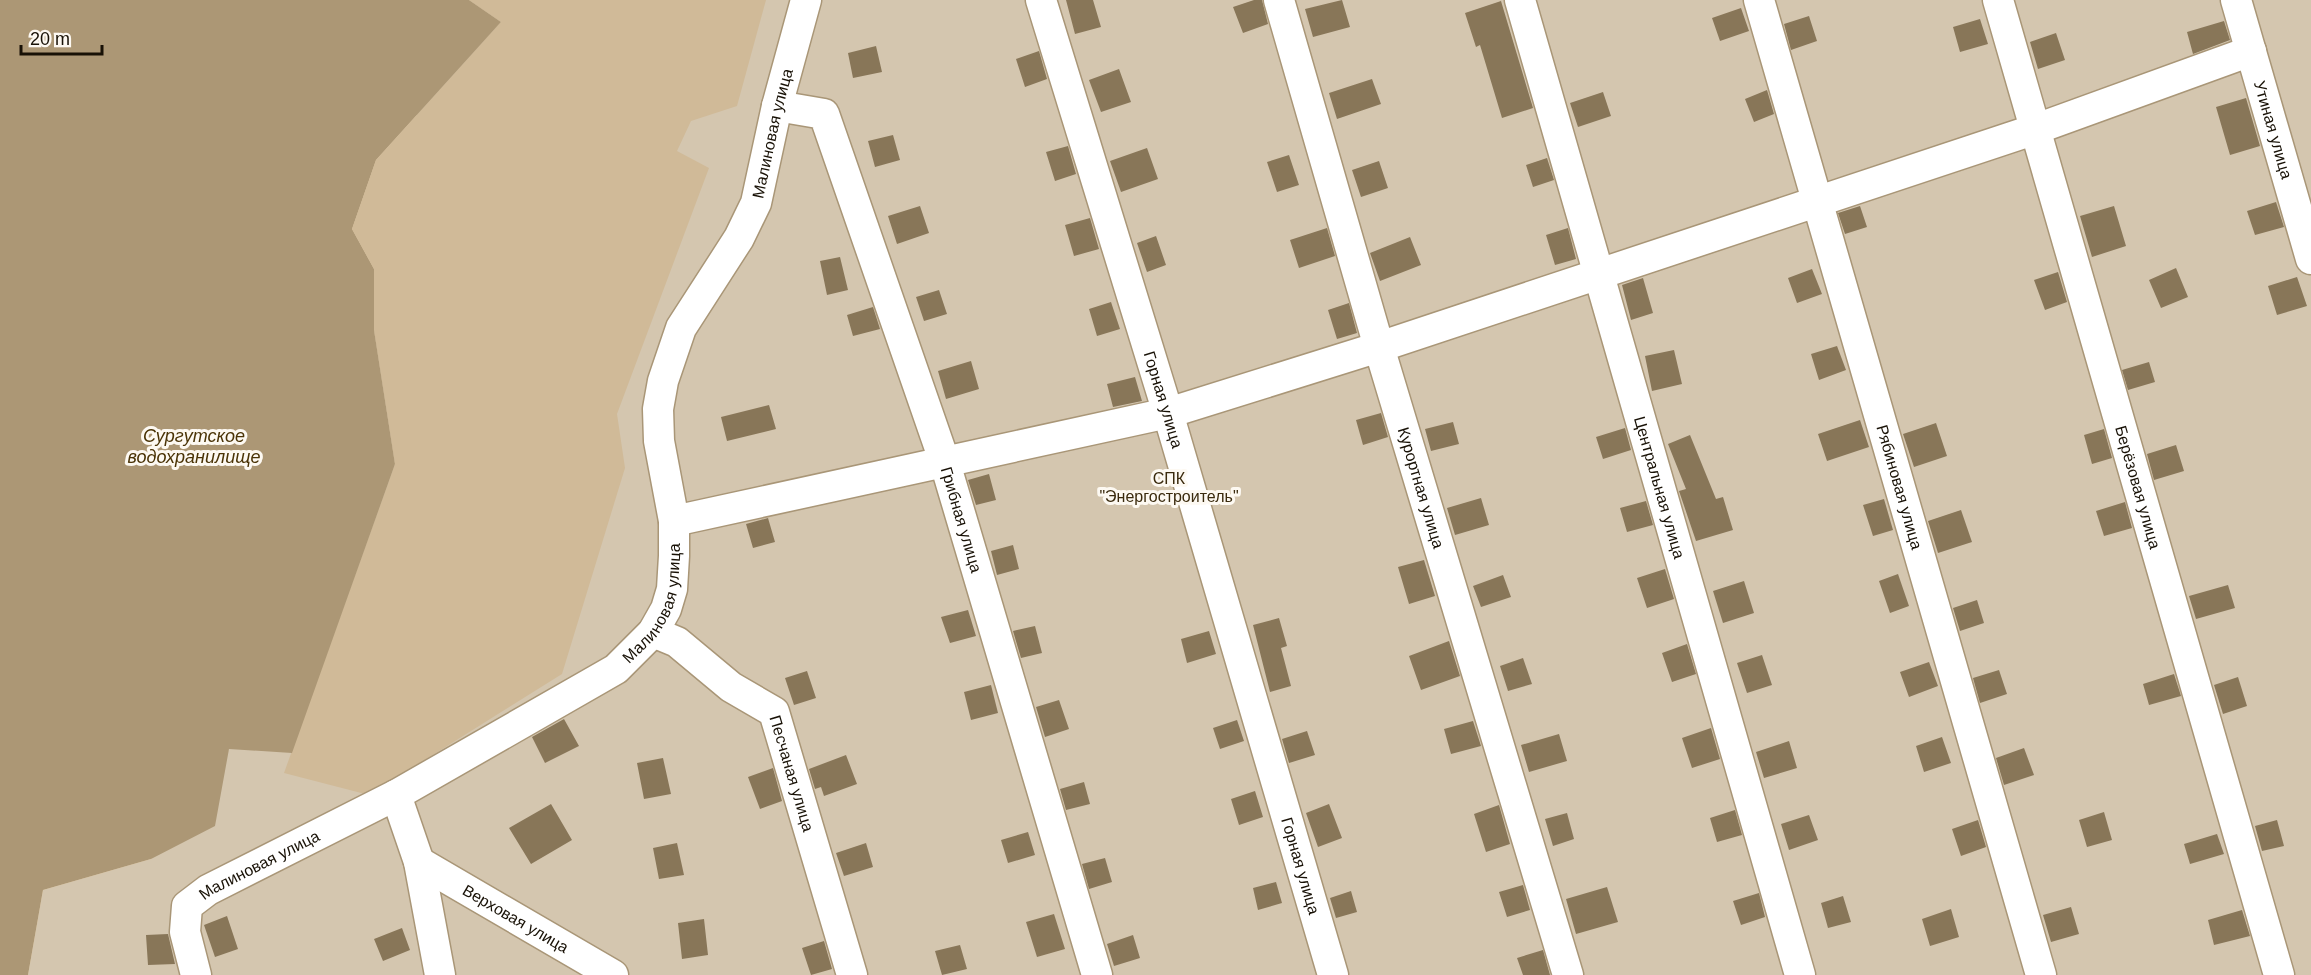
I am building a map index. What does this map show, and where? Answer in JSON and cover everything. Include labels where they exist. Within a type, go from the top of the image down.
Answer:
[{"type":"street","name":"Малиновая улица","points":[[196,975],[185,932],[187,906],[208,890],[396,795],[616,669],[653,632],[666,609],[672,588],[674,521],[659,441],[658,409],[663,381],[681,328],[739,238],[756,203],[777,106],[806,0]]},
{"type":"street","name":"Горная улица","points":[[1041,0],[1168,413],[1333,975]]},
{"type":"street","name":"Курортная улица","points":[[1279,0],[1568,975]]},
{"type":"street","name":"Центральная улица","points":[[1520,0],[1800,975]]},
{"type":"street","name":"Рябиновая улица","points":[[1759,0],[2041,975]]},
{"type":"street","name":"Берёзовая улица","points":[[1998,0],[2279,975]]},
{"type":"street","name":"Утиная улица","points":[[2236,0],[2311,259]]},
{"type":"street","points":[[674,521],[1168,413],[1380,347],[2036,129],[2251,51]]},
{"type":"street","name":"Грибная улица","points":[[777,106],[824,114],[945,463],[1097,975]]},
{"type":"street","name":"Песчаная улица","points":[[653,632],[677,642],[731,687],[774,712],[852,975]]},
{"type":"street","points":[[396,795],[419,862],[440,975]]},
{"type":"street","name":"Верховая улица","points":[[419,862],[614,975]]},
{"type":"green space","name":"СПК \"Энергостроитель\"","points":[[469,0],[2311,0],[2311,975],[28,975],[43,890],[151,859],[229,749],[395,464],[374,330],[374,269],[418,111],[501,22]]},
{"type":"shaded area","points":[[469,0],[766,0],[737,106],[691,121],[677,151],[709,168],[617,414],[625,468],[562,674],[369,795],[284,773],[395,464],[374,330],[374,269],[352,229],[376,160],[501,22]]},
{"type":"water","name":"Сургутское водохранилище","points":[[0,0],[469,0],[501,22],[376,160],[352,229],[374,269],[374,330],[395,464],[292,753],[229,749],[215,826],[151,859],[43,890],[28,975],[0,975]]},
{"type":"building","points":[[1066,0],[1093,0],[1101,27],[1075,34]]},
{"type":"building","points":[[1254,0],[1262,0],[1268,24],[1243,33],[1233,7]]},
{"type":"building","points":[[1342,0],[1350,27],[1313,37],[1305,9]]},
{"type":"building","points":[[1501,1],[1533,108],[1502,118],[1480,45],[1476,47],[1465,13]]},
{"type":"building","points":[[1741,8],[1749,31],[1720,41],[1712,18]]},
{"type":"building","points":[[1809,16],[1817,41],[1791,50],[1784,24]]},
{"type":"building","points":[[1980,19],[1988,44],[1960,52],[1953,27]]},
{"type":"building","points":[[2224,21],[2230,40],[2193,54],[2187,32]]},
{"type":"building","points":[[2056,33],[2065,60],[2038,69],[2030,42]]},
{"type":"building","points":[[876,46],[882,72],[853,78],[848,53]]},
{"type":"building","points":[[1039,51],[1047,79],[1025,87],[1016,59]]},
{"type":"building","points":[[1119,69],[1131,102],[1101,112],[1089,80]]},
{"type":"building","points":[[1372,79],[1381,104],[1337,119],[1329,93]]},
{"type":"building","points":[[1767,90],[1774,114],[1754,122],[1745,99]]},
{"type":"building","points":[[1603,92],[1611,116],[1578,127],[1570,103]]},
{"type":"building","points":[[2246,98],[2260,146],[2230,155],[2216,107]]},
{"type":"building","points":[[893,135],[900,160],[875,167],[868,141]]},
{"type":"building","points":[[1068,146],[1076,174],[1055,181],[1046,152]]},
{"type":"building","points":[[1147,148],[1158,179],[1121,192],[1110,161]]},
{"type":"building","points":[[1289,155],[1299,185],[1277,192],[1267,162]]},
{"type":"building","points":[[1547,158],[1554,180],[1533,187],[1526,165]]},
{"type":"building","points":[[1379,161],[1388,188],[1361,197],[1352,170]]},
{"type":"building","points":[[2276,202],[2284,227],[2255,235],[2247,211]]},
{"type":"building","points":[[920,206],[929,233],[897,244],[888,216]]},
{"type":"building","points":[[1860,206],[1867,227],[1845,234],[1838,213]]},
{"type":"building","points":[[2114,206],[2126,246],[2092,257],[2080,216]]},
{"type":"building","points":[[1090,218],[1099,249],[1074,256],[1065,225]]},
{"type":"building","points":[[1327,228],[1335,256],[1299,268],[1290,240]]},
{"type":"building","points":[[1568,228],[1576,259],[1555,265],[1546,235]]},
{"type":"building","points":[[1156,236],[1166,265],[1147,272],[1137,243]]},
{"type":"building","points":[[1410,237],[1421,265],[1380,281],[1370,253]]},
{"type":"building","points":[[840,257],[848,290],[827,295],[820,261]]},
{"type":"building","points":[[2176,268],[2188,297],[2161,308],[2149,280]]},
{"type":"building","points":[[1812,269],[1822,294],[1797,303],[1788,278]]},
{"type":"building","points":[[2058,272],[2067,302],[2045,310],[2034,280]]},
{"type":"building","points":[[2297,277],[2307,306],[2277,315],[2268,286]]},
{"type":"building","points":[[1643,278],[1653,313],[1631,320],[1622,285]]},
{"type":"building","points":[[939,290],[947,314],[924,321],[916,297]]},
{"type":"building","points":[[1111,302],[1120,329],[1097,336],[1089,309]]},
{"type":"building","points":[[1349,303],[1357,333],[1337,339],[1328,310]]},
{"type":"building","points":[[873,307],[880,329],[853,336],[847,315]]},
{"type":"building","points":[[1837,346],[1846,370],[1819,380],[1811,354]]},
{"type":"building","points":[[1674,350],[1682,384],[1652,391],[1645,356]]},
{"type":"building","points":[[971,361],[979,389],[946,399],[938,371]]},
{"type":"building","points":[[2149,362],[2155,382],[2128,390],[2122,370]]},
{"type":"building","points":[[1135,377],[1142,401],[1113,407],[1107,384]]},
{"type":"building","points":[[769,405],[776,429],[727,441],[721,417]]},
{"type":"building","points":[[1381,413],[1388,437],[1363,445],[1356,420]]},
{"type":"building","points":[[1860,420],[1869,447],[1827,461],[1818,434]]},
{"type":"building","points":[[1453,422],[1459,444],[1431,451],[1425,429]]},
{"type":"building","points":[[1936,423],[1947,456],[1914,467],[1903,434]]},
{"type":"building","points":[[1625,428],[1631,450],[1603,459],[1596,437]]},
{"type":"building","points":[[2104,429],[2112,458],[2092,464],[2084,435]]},
{"type":"building","points":[[1690,435],[1716,499],[1723,497],[1733,530],[1696,541],[1679,491],[1686,489],[1668,444]]},
{"type":"building","points":[[2176,445],[2184,471],[2154,480],[2147,454]]},
{"type":"building","points":[[989,474],[996,500],[976,505],[968,480]]},
{"type":"building","points":[[1481,498],[1489,525],[1455,535],[1447,508]]},
{"type":"building","points":[[1884,499],[1893,530],[1873,536],[1863,505]]},
{"type":"building","points":[[1646,501],[1653,525],[1627,532],[1620,508]]},
{"type":"building","points":[[2125,502],[2132,528],[2104,536],[2096,511]]},
{"type":"building","points":[[1961,510],[1972,542],[1938,553],[1928,521]]},
{"type":"building","points":[[768,518],[775,542],[753,548],[746,524]]},
{"type":"building","points":[[1013,545],[1019,569],[997,575],[991,551]]},
{"type":"building","points":[[1424,560],[1435,596],[1409,604],[1398,567]]},
{"type":"building","points":[[1665,569],[1674,599],[1647,608],[1637,578]]},
{"type":"building","points":[[1898,574],[1909,606],[1890,613],[1879,581]]},
{"type":"building","points":[[1503,575],[1511,597],[1481,607],[1473,586]]},
{"type":"building","points":[[1744,581],[1754,613],[1723,623],[1713,591]]},
{"type":"building","points":[[2228,585],[2235,608],[2196,619],[2189,596]]},
{"type":"building","points":[[1977,600],[1984,623],[1960,631],[1953,608]]},
{"type":"building","points":[[968,610],[976,636],[950,643],[941,617]]},
{"type":"building","points":[[1279,618],[1287,646],[1281,648],[1291,686],[1270,692],[1253,625]]},
{"type":"building","points":[[1035,626],[1042,653],[1021,658],[1013,631]]},
{"type":"building","points":[[1209,631],[1216,654],[1187,663],[1181,639]]},
{"type":"building","points":[[1449,641],[1460,676],[1421,690],[1409,656]]},
{"type":"building","points":[[1687,644],[1696,674],[1672,682],[1662,653]]},
{"type":"building","points":[[1762,655],[1772,685],[1747,693],[1737,663]]},
{"type":"building","points":[[1523,658],[1532,684],[1508,691],[1500,666]]},
{"type":"building","points":[[1929,662],[1938,686],[1909,697],[1900,672]]},
{"type":"building","points":[[1999,670],[2007,694],[1980,703],[1973,678]]},
{"type":"building","points":[[807,671],[816,698],[794,705],[785,678]]},
{"type":"building","points":[[2174,674],[2181,696],[2149,705],[2143,684]]},
{"type":"building","points":[[2238,677],[2247,706],[2223,714],[2214,685]]},
{"type":"building","points":[[991,685],[998,713],[971,720],[964,692]]},
{"type":"building","points":[[1059,700],[1069,729],[1045,737],[1036,707]]},
{"type":"building","points":[[564,719],[579,746],[545,763],[532,737]]},
{"type":"building","points":[[1237,720],[1244,741],[1220,749],[1213,728]]},
{"type":"building","points":[[1473,721],[1481,746],[1451,754],[1444,729]]},
{"type":"building","points":[[1711,728],[1720,759],[1692,768],[1682,738]]},
{"type":"building","points":[[1307,731],[1315,755],[1289,763],[1282,739]]},
{"type":"building","points":[[1559,734],[1567,761],[1529,772],[1521,745]]},
{"type":"building","points":[[1942,737],[1951,763],[1924,772],[1916,746]]},
{"type":"building","points":[[1789,741],[1797,768],[1764,778],[1756,752]]},
{"type":"building","points":[[2024,748],[2034,775],[2004,785],[1996,758]]},
{"type":"building","points":[[846,755],[857,784],[824,796],[821,787],[815,789],[809,769]]},
{"type":"building","points":[[663,758],[671,794],[644,799],[637,763]]},
{"type":"building","points":[[773,768],[782,801],[760,809],[748,777]]},
{"type":"building","points":[[1084,782],[1090,804],[1066,810],[1060,789]]},
{"type":"building","points":[[1255,791],[1263,817],[1239,825],[1231,799]]},
{"type":"building","points":[[551,804],[572,840],[531,864],[509,828]]},
{"type":"building","points":[[1329,804],[1342,838],[1318,847],[1306,813]]},
{"type":"building","points":[[1499,805],[1510,844],[1486,852],[1474,814]]},
{"type":"building","points":[[1735,810],[1742,835],[1717,842],[1710,818]]},
{"type":"building","points":[[2104,812],[2112,840],[2087,847],[2079,820]]},
{"type":"building","points":[[1567,813],[1574,839],[1553,846],[1545,819]]},
{"type":"building","points":[[1809,815],[1818,840],[1789,850],[1781,824]]},
{"type":"building","points":[[1978,820],[1986,847],[1961,856],[1952,829]]},
{"type":"building","points":[[2277,820],[2284,846],[2262,851],[2255,826]]},
{"type":"building","points":[[1028,832],[1035,855],[1008,863],[1001,840]]},
{"type":"building","points":[[2217,834],[2224,854],[2190,864],[2184,844]]},
{"type":"building","points":[[677,843],[684,875],[659,879],[653,848]]},
{"type":"building","points":[[866,843],[873,867],[844,876],[836,853]]},
{"type":"building","points":[[1105,858],[1112,882],[1089,889],[1082,864]]},
{"type":"building","points":[[1276,882],[1282,903],[1258,910],[1253,888]]},
{"type":"building","points":[[1523,885],[1530,910],[1507,917],[1499,892]]},
{"type":"building","points":[[1607,887],[1618,922],[1576,934],[1566,899]]},
{"type":"building","points":[[1351,891],[1357,912],[1336,918],[1330,898]]},
{"type":"building","points":[[1759,893],[1765,917],[1741,925],[1733,901]]},
{"type":"building","points":[[1843,896],[1851,922],[1828,928],[1821,903]]},
{"type":"building","points":[[2071,907],[2079,934],[2051,942],[2043,915]]},
{"type":"building","points":[[1951,909],[1959,937],[1930,946],[1922,919]]},
{"type":"building","points":[[2242,910],[2250,936],[2214,945],[2208,920]]},
{"type":"building","points":[[1054,914],[1065,949],[1037,957],[1026,922]]},
{"type":"building","points":[[227,916],[238,949],[215,957],[204,925]]},
{"type":"building","points":[[704,919],[708,955],[682,959],[678,923]]},
{"type":"building","points":[[402,928],[410,950],[383,961],[374,939]]},
{"type":"building","points":[[168,934],[175,964],[148,965],[146,935]]},
{"type":"building","points":[[1133,935],[1140,958],[1114,966],[1107,944]]},
{"type":"building","points":[[824,941],[832,969],[811,975],[802,948]]},
{"type":"building","points":[[960,945],[967,969],[942,975],[935,951]]},
{"type":"building","points":[[1543,950],[1550,975],[1523,975],[1517,958]]}]
